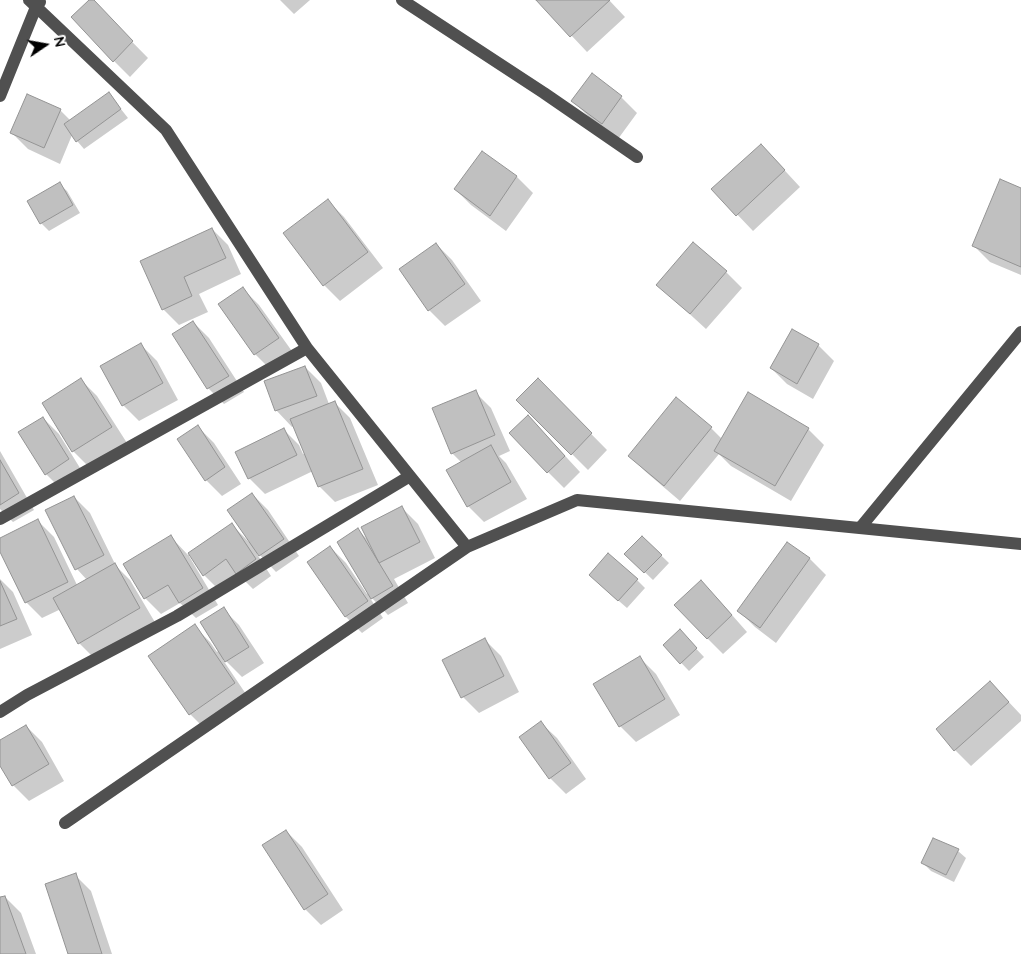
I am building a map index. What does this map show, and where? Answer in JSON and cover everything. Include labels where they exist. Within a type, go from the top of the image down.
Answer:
[{"type":"street","points":[[402,0],[544,93],[637,157]]},
{"type":"street","points":[[0,96],[36,2],[166,130],[307,348],[467,547]]},
{"type":"street","points":[[860,528],[1021,332]]},
{"type":"street","points":[[0,520],[307,348]]},
{"type":"street","points":[[0,712],[27,695],[177,616],[410,476]]},
{"type":"street","points":[[65,823],[467,547],[577,500],[1021,544]]},
{"type":"building","points":[[89,0],[94,0],[133,41],[113,62],[71,17]]},
{"type":"building","points":[[536,0],[610,0],[570,37]]},
{"type":"building","points":[[592,73],[622,96],[602,124],[571,101]]},
{"type":"building","points":[[109,92],[121,109],[76,142],[64,124]]},
{"type":"building","points":[[27,94],[61,109],[44,148],[10,133]]},
{"type":"building","points":[[761,144],[785,170],[736,216],[711,189]]},
{"type":"building","points":[[482,151],[517,176],[490,216],[454,189]]},
{"type":"building","points":[[1000,179],[1021,188],[1021,267],[972,246]]},
{"type":"building","points":[[60,182],[73,205],[40,224],[27,201]]},
{"type":"building","points":[[328,199],[368,252],[323,286],[283,233]]},
{"type":"building","points":[[212,228],[226,258],[184,277],[192,296],[162,310],[140,261]]},
{"type":"building","points":[[693,242],[727,271],[690,314],[656,285]]},
{"type":"building","points":[[436,243],[465,284],[428,311],[399,269]]},
{"type":"building","points":[[243,287],[279,338],[254,355],[218,304]]},
{"type":"building","points":[[193,321],[229,376],[207,389],[172,334]]},
{"type":"building","points":[[792,329],[819,344],[797,384],[770,368]]},
{"type":"building","points":[[141,343],[163,383],[122,406],[100,366]]},
{"type":"building","points":[[305,366],[317,396],[275,411],[264,381]]},
{"type":"building","points":[[81,378],[112,427],[72,452],[42,403]]},
{"type":"building","points":[[538,378],[592,433],[571,455],[516,400]]},
{"type":"building","points":[[476,390],[495,435],[451,454],[432,408]]},
{"type":"building","points":[[748,392],[809,428],[775,486],[714,451]]},
{"type":"building","points":[[676,397],[712,427],[664,486],[628,456]]},
{"type":"building","points":[[335,401],[363,469],[318,487],[290,419]]},
{"type":"building","points":[[528,415],[565,456],[547,473],[509,433]]},
{"type":"building","points":[[43,417],[69,459],[45,475],[18,432]]},
{"type":"building","points":[[198,425],[225,467],[205,481],[177,439]]},
{"type":"building","points":[[284,428],[297,455],[248,479],[235,452]]},
{"type":"building","points":[[491,445],[511,482],[467,507],[446,470]]},
{"type":"building","points":[[0,460],[19,493],[0,505]]},
{"type":"building","points":[[252,493],[284,539],[259,556],[227,510]]},
{"type":"building","points":[[74,496],[104,555],[75,570],[45,510]]},
{"type":"building","points":[[402,506],[420,542],[379,563],[361,527]]},
{"type":"building","points":[[38,519],[68,582],[25,603],[0,552],[0,538]]},
{"type":"building","points":[[232,523],[256,559],[236,574],[226,559],[203,576],[188,553]]},
{"type":"building","points":[[358,528],[393,586],[371,599],[337,542]]},
{"type":"building","points":[[171,535],[203,588],[179,603],[168,585],[144,599],[123,564]]},
{"type":"building","points":[[642,536],[662,555],[644,573],[624,554]]},
{"type":"building","points":[[787,542],[810,558],[760,628],[737,611]]},
{"type":"building","points":[[330,546],[368,601],[345,617],[307,562]]},
{"type":"building","points":[[608,553],[638,579],[618,601],[589,575]]},
{"type":"building","points":[[115,563],[140,608],[78,644],[53,598]]},
{"type":"building","points":[[701,580],[732,615],[707,639],[674,605]]},
{"type":"building","points":[[0,581],[17,619],[0,626]]},
{"type":"building","points":[[224,607],[249,647],[225,662],[200,622]]},
{"type":"building","points":[[195,624],[235,683],[189,715],[148,656]]},
{"type":"building","points":[[680,629],[697,648],[680,664],[663,645]]},
{"type":"building","points":[[485,638],[504,676],[461,698],[442,660]]},
{"type":"building","points":[[640,656],[665,699],[619,727],[593,684]]},
{"type":"building","points":[[990,681],[1009,702],[954,751],[936,729]]},
{"type":"building","points":[[541,721],[571,763],[549,779],[519,737]]},
{"type":"building","points":[[26,725],[49,764],[12,786],[0,766],[0,740]]},
{"type":"building","points":[[286,830],[328,894],[304,910],[262,845]]},
{"type":"building","points":[[933,838],[959,849],[946,875],[921,863]]},
{"type":"building","points":[[76,873],[102,954],[68,954],[45,884]]},
{"type":"building","points":[[5,896],[26,954],[0,954],[0,897]]}]
